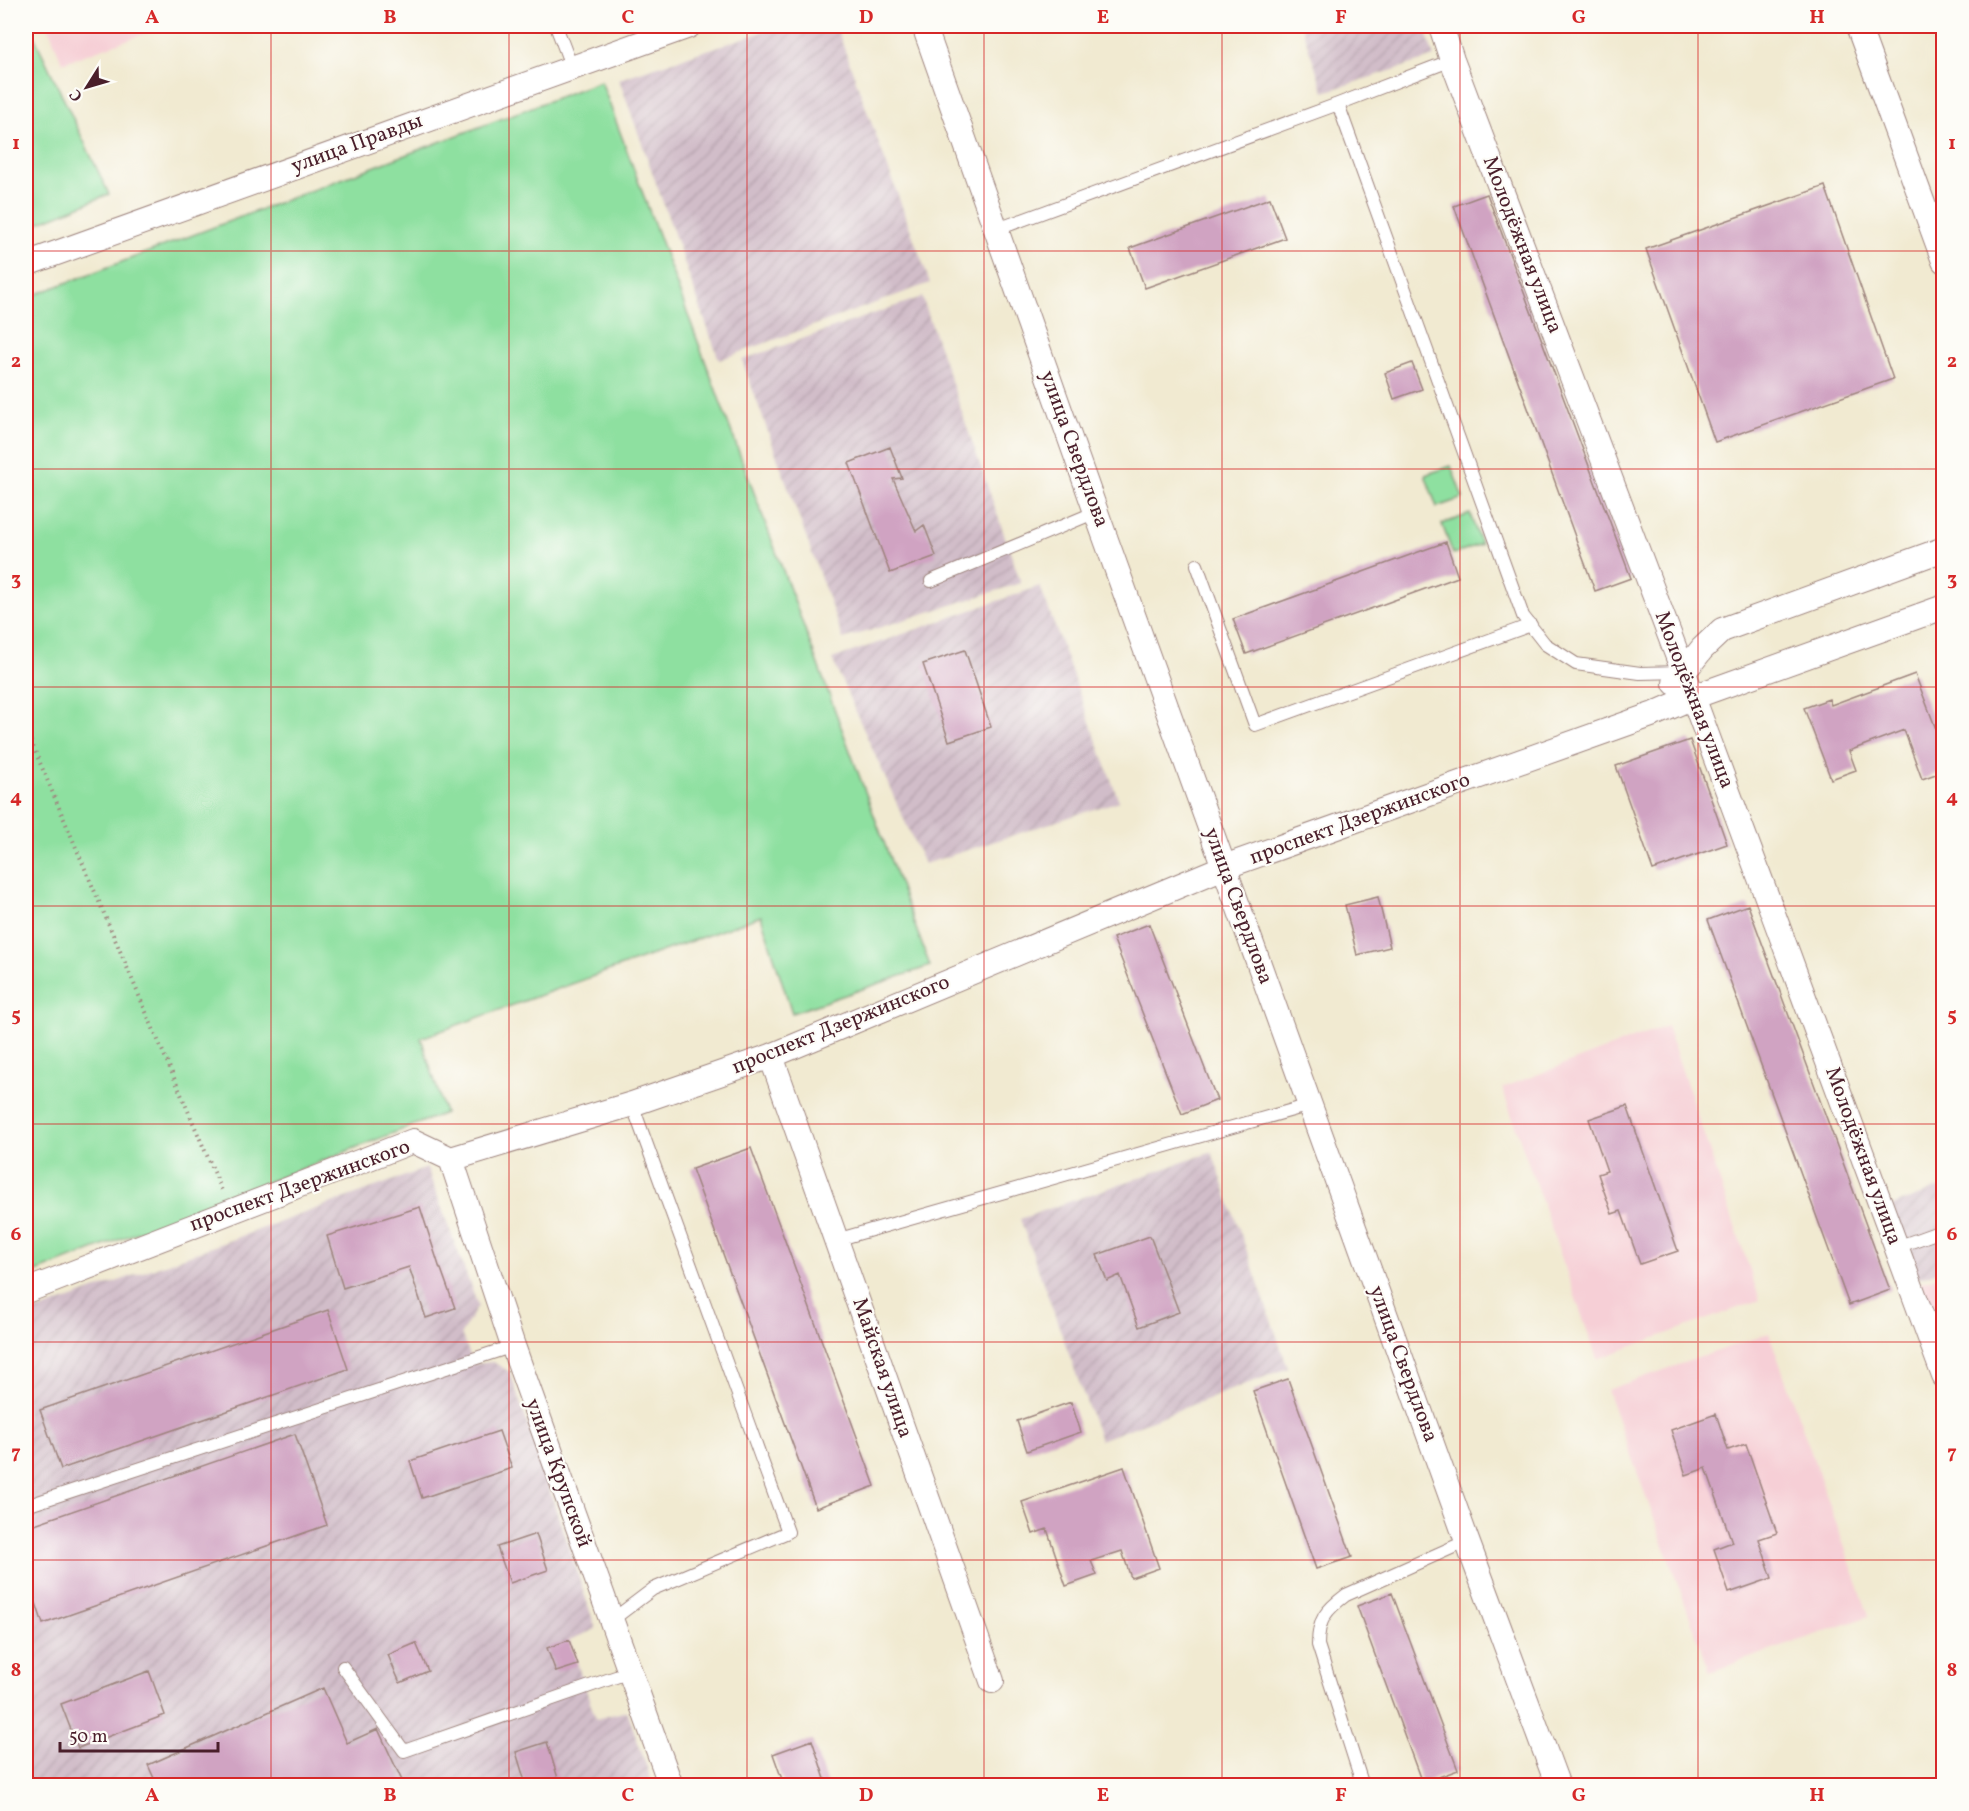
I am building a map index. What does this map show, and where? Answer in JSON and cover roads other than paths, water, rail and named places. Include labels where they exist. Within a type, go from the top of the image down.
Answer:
[{"type":"street","name":"улица Правды","points":[[26,264],[689,26]]},
{"type":"street","name":"улица Свердлова","points":[[924,26],[1096,513],[1467,1541],[1558,1785]]},
{"type":"street","name":"Молодёжная улица","points":[[1442,26],[1452,60],[1693,697],[1944,1376]]},
{"type":"street","points":[[1858,26],[1944,261]]},
{"type":"street","points":[[1654,714],[1683,672],[1722,630],[1944,549]]},
{"type":"street","name":"проспект Дзержинского","points":[[26,1291],[413,1141],[451,1159],[632,1104],[771,1056],[1224,867],[1654,714],[1693,697],[1944,607]]},
{"type":"street","name":"Майская улица","points":[[771,1056],[992,1681]]},
{"type":"street","name":"улица Крупской","points":[[451,1159],[513,1346],[671,1785]]},
{"type":"lane","points":[[556,26],[572,68]]},
{"type":"lane","points":[[995,230],[1452,60]]},
{"type":"lane","points":[[1338,104],[1523,616],[1545,644],[1576,664],[1640,673],[1683,672]]},
{"type":"lane","points":[[931,581],[1096,513]]},
{"type":"lane","points":[[1197,565],[1255,725],[1531,625]]},
{"type":"lane","points":[[612,1620],[653,1589],[788,1532],[632,1104]]},
{"type":"lane","points":[[836,1240],[1310,1105]]},
{"type":"lane","points":[[1897,1247],[1944,1230]]},
{"type":"lane","points":[[26,1506],[513,1346]]},
{"type":"lane","points":[[1363,1785],[1318,1645],[1318,1627],[1330,1608],[1346,1595],[1467,1541]]},
{"type":"lane","points":[[343,1666],[404,1751],[630,1672]]}]
